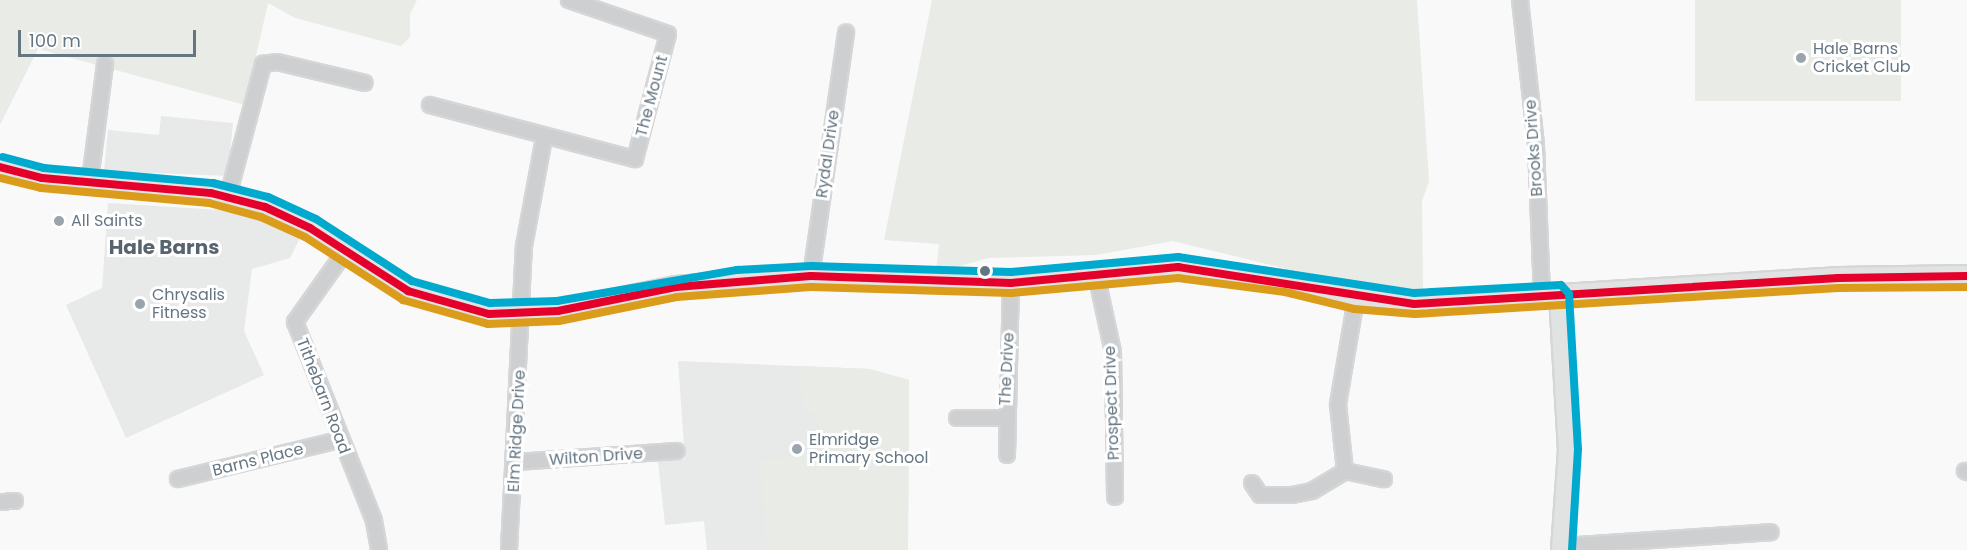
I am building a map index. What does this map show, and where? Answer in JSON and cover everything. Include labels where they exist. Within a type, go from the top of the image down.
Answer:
[{"type":"main road","points":[[2,169],[228,196],[283,214],[344,253],[430,301],[489,315],[524,313],[676,287],[811,276],[1011,283],[1142,268],[1222,270],[1356,299],[1414,304],[1839,278],[1967,276]]},
{"type":"street","name":"Brooks Drive","points":[[1520,0],[1551,296]]},
{"type":"street","name":"The Mount","points":[[430,105],[544,138],[635,159],[668,34],[577,1]]},
{"type":"street","name":"Rydal Drive","points":[[811,276],[846,32]]},
{"type":"street","points":[[228,196],[263,64],[277,62],[365,83]]},
{"type":"street","points":[[90,180],[105,64]]},
{"type":"street","points":[[524,313],[524,246],[544,138]]},
{"type":"street","name":"Tithebarn Road","points":[[344,253],[295,322],[339,440],[374,521],[378,550]]},
{"type":"street","name":"Prospect Drive","points":[[1096,274],[1113,352],[1115,497]]},
{"type":"street","name":"The Drive","points":[[1007,455],[1004,418],[1011,283]]},
{"type":"street","points":[[1551,296],[1568,450],[1561,548],[1771,532]]},
{"type":"street","points":[[1345,471],[1338,404],[1356,299]]},
{"type":"street","name":"Elm Ridge Drive","points":[[508,550],[516,462],[524,313]]},
{"type":"street","points":[[957,418],[1004,418]]},
{"type":"street","name":"Barns Place","points":[[178,479],[339,440]]},
{"type":"street","name":"Wilton Drive","points":[[516,462],[676,451]]},
{"type":"street","points":[[1252,483],[1260,495],[1292,495],[1312,491],[1345,471],[1384,479]]},
{"type":"street","points":[[0,502],[15,501]]},
{"type":"shaded area","points":[[0,0],[417,0],[410,14],[410,37],[401,46],[295,18],[268,3],[245,105],[38,49],[0,125]]},
{"type":"shaded area","points":[[932,0],[1417,0],[1429,181],[1422,201],[1423,290],[1352,285],[1173,241],[1096,255],[988,258],[936,273],[939,244],[884,240]]},
{"type":"shaded area","name":"Hale Barns Cricket Club","points":[[1695,0],[1901,0],[1901,101],[1695,101]]},
{"type":"shaded area","points":[[161,116],[233,123],[228,176],[104,171],[108,130],[159,135]]},
{"type":"shaded area","points":[[108,203],[254,212],[301,236],[290,258],[252,269],[244,331],[264,375],[126,438],[66,305],[102,288]]},
{"type":"shaded area","name":"Elmridge Primary School","points":[[678,361],[870,369],[909,380],[908,550],[707,550],[704,521],[665,525],[658,461],[685,459]]},
{"type":"shaded area","points":[[799,366],[870,369],[909,380],[908,550],[767,550],[760,461],[819,452],[815,413],[804,414]]},
{"type":"transit line","points":[[3,157],[44,168],[213,183],[268,197],[316,219],[412,281],[490,303],[557,301],[737,270],[811,266],[1011,272],[1178,257],[1414,293],[1561,285],[1569,294],[1578,449],[1572,550]]},
{"type":"transit line","points":[[0,167],[42,178],[211,193],[265,207],[310,228],[408,291],[489,314],[558,311],[676,287],[811,276],[1011,283],[1178,267],[1414,304],[1838,278],[1967,276]]},
{"type":"transit line","points":[[0,178],[41,188],[209,203],[261,217],[305,237],[403,300],[488,324],[559,321],[677,297],[811,287],[1011,293],[1178,278],[1285,292],[1354,309],[1415,314],[1838,288],[1967,287]]},
{"type":"place","name":"Hale Barns Cricket Club","points":[[1801,58]]},
{"type":"place","name":"All Saints","points":[[59,221]]},
{"type":"place","name":"Chrysalis Fitness","points":[[140,304]]},
{"type":"place","name":"Elmridge Primary School","points":[[797,449]]},
{"type":"district","name":"Hale Barns","points":[[164,247]]}]
